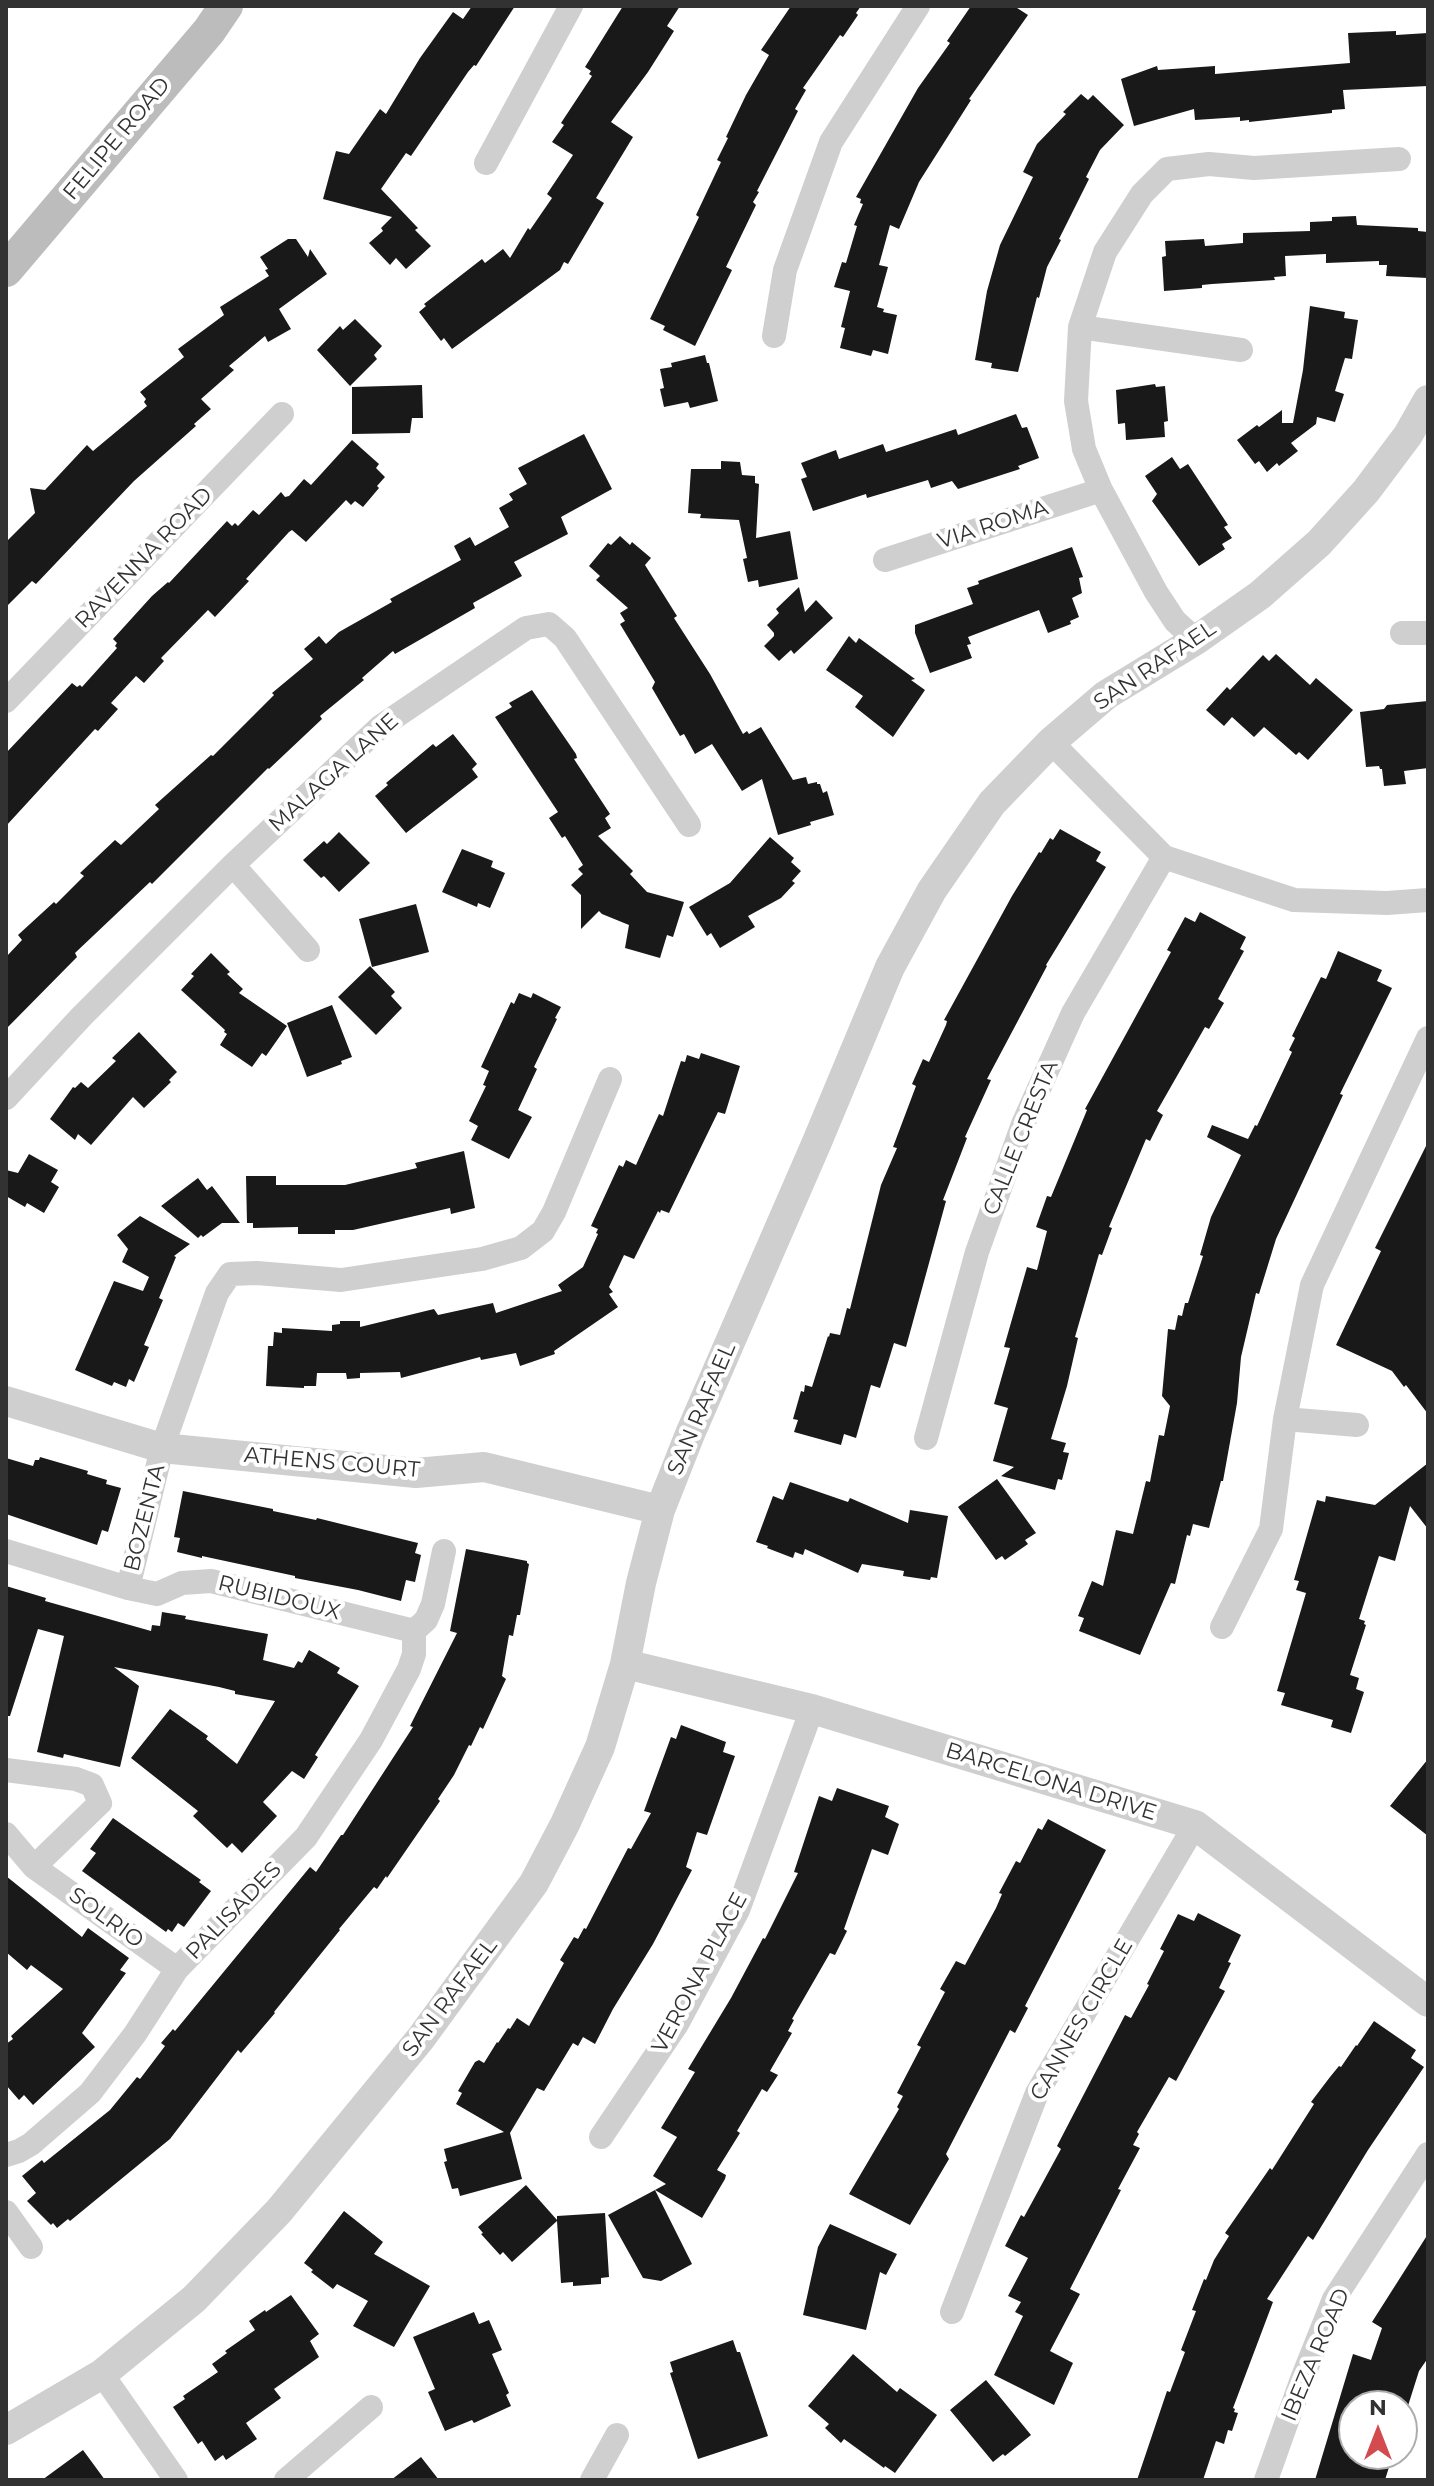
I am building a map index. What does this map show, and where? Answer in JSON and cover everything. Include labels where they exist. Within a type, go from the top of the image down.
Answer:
[{"type":"main road","name":"FELIPE ROAD","points":[[6,270],[209,31],[226,6]]},
{"type":"street","points":[[486,163],[571,6]]},
{"type":"street","points":[[774,336],[785,270],[831,142],[918,6]]},
{"type":"street","points":[[1196,640],[1175,621],[1156,592],[1101,490],[1084,449],[1076,401],[1080,327],[1105,252],[1142,194],[1167,169],[1209,164],[1254,168],[1399,159]]},
{"type":"street","points":[[1080,327],[1241,350]]},
{"type":"street","name":"SAN RAFAEL","points":[[6,2430],[102,2374],[194,2299],[279,2211],[421,2038],[534,1883],[600,1747],[625,1664],[660,1510],[690,1434],[890,967],[932,890],[992,803],[1051,742],[1106,695],[1196,640],[1260,595],[1319,543],[1366,491],[1408,435],[1428,400]]},
{"type":"street","name":"RAVENNA ROAD","points":[[6,701],[282,414]]},
{"type":"street","name":"VIA ROMA","points":[[885,560],[1101,490]]},
{"type":"street","name":"MALAGA LANE","points":[[6,1098],[81,1017],[233,865],[380,727],[526,628],[549,624],[565,638],[689,825]]},
{"type":"street","points":[[1402,633],[1428,633]]},
{"type":"street","points":[[1051,742],[1164,857],[1294,900],[1387,903],[1428,900]]},
{"type":"street","name":"CALLE CRESTA","points":[[926,1438],[977,1252],[1023,1124],[1073,1013],[1164,857]]},
{"type":"street","points":[[233,865],[308,950]]},
{"type":"street","points":[[1222,1627],[1271,1529],[1285,1419],[1312,1285],[1428,1038]]},
{"type":"street","name":"BOZENTA","points":[[128,1588],[162,1448],[217,1293],[230,1274],[257,1273],[341,1280],[482,1259],[521,1248],[543,1231],[554,1212],[610,1079]]},
{"type":"street","name":"ATHENS COURT","points":[[6,1401],[162,1448],[416,1473],[484,1467],[660,1510]]},
{"type":"street","points":[[1285,1419],[1357,1425]]},
{"type":"street","name":"RUBIDOUX","points":[[6,1551],[157,1594],[182,1583],[211,1581],[414,1631]]},
{"type":"street","points":[[414,1631],[426,1620],[433,1604],[444,1551]]},
{"type":"street","name":"PALISADES","points":[[6,2155],[31,2144],[90,2093],[135,2034],[177,1969],[306,1837],[371,1740],[409,1669],[414,1654],[414,1631]]},
{"type":"street","name":"BARCELONA DRIVE","points":[[625,1664],[812,1709],[1195,1825],[1428,2002]]},
{"type":"street","name":"VERONA PLACE","points":[[601,2137],[677,2024],[738,1910],[812,1709]]},
{"type":"street","points":[[6,1770],[76,1779],[92,1785],[100,1803],[34,1867]]},
{"type":"street","name":"CANNES CIRCLE","points":[[952,2312],[1037,2093],[1195,1825]]},
{"type":"street","name":"SOLRIO","points":[[6,1834],[34,1867],[177,1969]]},
{"type":"street","name":"IBEZA ROAD","points":[[1266,2480],[1334,2299],[1428,2154]]},
{"type":"street","points":[[6,2212],[31,2247]]},
{"type":"street","points":[[102,2374],[176,2480]]},
{"type":"street","points":[[286,2480],[371,2407]]},
{"type":"street","points":[[592,2480],[617,2435]]},
{"type":"building","points":[[472,6],[515,6],[411,156],[406,153],[381,189],[431,246],[406,269],[396,258],[390,265],[369,243],[383,231],[381,228],[392,217],[323,199],[336,151],[349,154],[380,109],[386,114],[453,12],[463,19]]},
{"type":"building","points":[[623,6],[680,6],[667,26],[674,31],[611,122],[633,137],[596,198],[604,203],[568,264],[564,262],[560,270],[452,349],[444,338],[441,341],[419,312],[426,306],[424,304],[482,259],[485,263],[503,249],[510,258],[528,228],[530,230],[552,198],[547,194],[573,155],[552,142],[592,76],[585,67]]},
{"type":"building","points":[[791,6],[861,6],[843,37],[840,35],[803,88],[806,90],[795,109],[798,111],[757,191],[753,202],[756,205],[726,267],[732,270],[695,346],[663,330],[665,326],[650,319],[699,217],[696,215],[721,162],[717,160],[726,137],[769,55],[761,50]]},
{"type":"building","points":[[971,6],[1014,6],[1028,15],[969,99],[919,182],[899,229],[890,225],[879,265],[888,267],[877,307],[884,309],[883,312],[897,315],[888,354],[873,350],[871,356],[840,348],[845,328],[841,327],[850,291],[834,287],[842,262],[846,263],[857,226],[854,225],[863,204],[856,197],[918,88],[950,43],[947,41]]},
{"type":"building","points":[[1396,31],[1396,35],[1428,33],[1428,86],[1343,90],[1345,109],[1332,110],[1332,113],[1249,122],[1240,121],[1240,117],[1195,120],[1194,109],[1134,126],[1121,79],[1157,66],[1158,70],[1215,66],[1215,74],[1350,63],[1348,33]]},
{"type":"building","points":[[1081,94],[1088,100],[1093,95],[1124,125],[1100,150],[1059,239],[1037,297],[1018,372],[991,368],[992,363],[975,360],[987,291],[1000,245],[1033,177],[1023,172],[1037,144]]},
{"type":"building","points":[[1356,216],[1357,225],[1418,228],[1418,231],[1428,232],[1428,278],[1386,276],[1387,265],[1379,265],[1379,261],[1326,263],[1326,254],[1285,256],[1286,276],[1274,277],[1275,280],[1164,291],[1162,257],[1166,256],[1165,241],[1204,239],[1205,246],[1243,243],[1243,233],[1310,231],[1310,222]]},
{"type":"building","points":[[288,239],[296,239],[308,257],[310,249],[327,274],[279,309],[291,329],[268,342],[265,336],[229,366],[234,370],[201,399],[211,409],[194,424],[196,426],[134,481],[36,584],[32,581],[6,607],[6,542],[35,513],[30,488],[45,490],[87,445],[93,451],[147,406],[140,392],[184,357],[178,349],[224,315],[220,307],[269,276],[260,257]]},
{"type":"building","points":[[1310,306],[1345,312],[1344,318],[1358,320],[1352,359],[1345,358],[1335,391],[1344,394],[1335,422],[1317,417],[1316,424],[1291,443],[1298,451],[1267,472],[1259,461],[1255,464],[1237,440],[1282,410],[1282,423],[1293,423]]},
{"type":"building","points":[[355,319],[382,346],[374,355],[377,359],[350,386],[317,350],[340,326],[343,330]]},
{"type":"building","points":[[705,355],[718,401],[690,408],[688,402],[664,407],[660,369],[672,367],[671,363]]},
{"type":"building","points":[[1155,384],[1156,387],[1165,386],[1168,421],[1164,422],[1165,437],[1126,440],[1125,423],[1118,424],[1116,390]]},
{"type":"building","points":[[422,385],[423,418],[412,418],[410,433],[352,434],[352,387]]},
{"type":"building","points":[[1016,414],[1022,428],[1027,427],[1039,458],[1018,466],[1020,469],[958,489],[952,481],[931,488],[928,480],[867,498],[866,494],[813,511],[801,479],[807,477],[801,463],[836,450],[839,459],[883,444],[886,452],[956,429],[958,435]]},
{"type":"building","points":[[584,434],[612,489],[561,517],[568,534],[514,562],[522,576],[473,603],[475,608],[395,654],[393,651],[362,678],[364,680],[320,716],[322,719],[268,768],[152,884],[150,882],[75,953],[77,957],[6,1029],[6,957],[22,940],[18,935],[54,902],[56,904],[84,876],[80,873],[115,840],[121,845],[159,809],[155,805],[213,756],[274,695],[272,693],[313,659],[304,649],[319,636],[326,644],[339,632],[392,602],[390,599],[461,560],[454,546],[470,537],[475,546],[509,527],[499,508],[513,500],[509,494],[527,484],[518,468]]},
{"type":"building","points":[[352,440],[379,464],[376,468],[385,477],[363,507],[355,501],[351,505],[346,500],[306,542],[292,530],[289,532],[215,617],[208,610],[161,658],[164,661],[144,683],[136,676],[111,703],[118,709],[98,731],[95,729],[6,826],[6,753],[72,683],[82,687],[117,648],[113,639],[227,521],[232,526],[235,523],[238,526],[253,510],[259,515],[281,492],[285,497],[289,496],[304,479],[311,485]]},
{"type":"building","points":[[1172,457],[1180,469],[1188,464],[1228,525],[1224,527],[1232,538],[1222,544],[1225,549],[1199,566],[1152,501],[1157,494],[1145,476]]},
{"type":"building","points":[[721,461],[740,462],[742,475],[755,476],[755,483],[759,484],[756,538],[790,531],[798,579],[759,587],[758,580],[748,582],[743,559],[747,558],[739,520],[700,518],[701,514],[688,513],[691,469],[721,469]]},
{"type":"building","points":[[620,536],[651,558],[645,565],[743,734],[761,727],[793,780],[806,777],[808,784],[817,782],[823,793],[827,791],[834,815],[778,835],[762,779],[742,791],[712,744],[695,754],[684,734],[680,736],[652,688],[655,682],[620,624],[625,621],[620,613],[628,608],[596,580],[600,576],[589,566],[608,543],[611,545]]},
{"type":"building","points":[[1072,547],[1083,577],[1079,578],[1082,593],[1072,598],[1079,617],[1070,621],[1071,624],[1048,633],[1039,610],[968,637],[971,644],[967,645],[972,658],[930,673],[915,625],[973,604],[967,588],[979,584],[978,581]]},
{"type":"building","points":[[799,587],[805,612],[816,600],[833,618],[794,654],[791,650],[779,661],[764,646],[774,636],[767,625],[779,613],[776,609]]},
{"type":"building","points":[[849,636],[856,643],[859,638],[915,679],[911,680],[925,690],[893,737],[855,707],[863,696],[826,670]]},
{"type":"building","points":[[1276,654],[1310,685],[1316,678],[1353,710],[1308,760],[1299,752],[1296,755],[1264,727],[1254,737],[1232,717],[1224,726],[1206,710],[1263,655],[1269,661]]},
{"type":"building","points":[[532,690],[576,754],[577,758],[574,759],[610,814],[605,818],[611,828],[598,836],[633,871],[630,874],[647,892],[684,902],[673,937],[667,935],[660,958],[625,948],[629,925],[599,911],[581,929],[581,895],[571,885],[583,874],[578,869],[583,865],[565,836],[562,838],[549,818],[558,812],[495,717],[512,707],[509,703]]},
{"type":"building","points":[[1428,701],[1428,768],[1404,771],[1406,784],[1384,786],[1382,769],[1379,766],[1366,767],[1360,712],[1384,709],[1387,705]]},
{"type":"building","points":[[453,734],[477,764],[472,769],[478,777],[406,833],[375,796],[433,744],[436,747]]},
{"type":"building","points":[[1060,829],[1101,852],[1096,861],[1106,867],[1046,965],[987,1079],[991,1080],[965,1137],[943,1200],[946,1201],[906,1347],[894,1343],[880,1388],[871,1385],[856,1438],[844,1434],[841,1445],[794,1432],[798,1420],[793,1419],[801,1391],[804,1392],[805,1385],[812,1387],[828,1336],[830,1333],[840,1335],[847,1308],[850,1309],[881,1185],[897,1148],[893,1147],[923,1059],[929,1062],[946,1025],[947,1021],[944,1020],[1012,896],[1039,852]]},
{"type":"building","points":[[339,832],[370,863],[339,892],[303,860]]},
{"type":"building","points":[[770,837],[794,858],[791,862],[801,871],[781,898],[748,916],[755,927],[720,948],[711,933],[707,936],[689,907],[730,883]]},
{"type":"building","points":[[462,849],[493,861],[491,867],[505,873],[490,908],[478,903],[477,907],[442,892]]},
{"type":"building","points":[[416,904],[429,952],[372,967],[359,919]]},
{"type":"building","points":[[1200,912],[1246,937],[1240,949],[1244,951],[1218,999],[1224,1003],[1209,1029],[1205,1027],[1157,1111],[1163,1115],[1150,1141],[1146,1139],[1109,1227],[1112,1228],[1102,1255],[1099,1254],[1051,1439],[1066,1443],[1063,1452],[1069,1453],[1062,1480],[1058,1479],[1055,1490],[1001,1476],[1014,1467],[993,1461],[1008,1408],[994,1404],[1010,1348],[1004,1347],[1027,1267],[1037,1270],[1047,1231],[1036,1227],[1085,1109],[1171,952],[1167,950],[1185,917],[1195,922]]},
{"type":"building","points":[[1338,951],[1382,970],[1377,981],[1392,988],[1340,1094],[1343,1095],[1276,1239],[1259,1294],[1256,1293],[1241,1357],[1237,1403],[1223,1481],[1209,1528],[1193,1524],[1190,1536],[1187,1535],[1175,1584],[1171,1583],[1140,1655],[1079,1631],[1084,1618],[1078,1616],[1092,1581],[1103,1586],[1116,1530],[1133,1534],[1146,1481],[1150,1482],[1159,1435],[1164,1436],[1170,1406],[1162,1396],[1168,1329],[1175,1330],[1178,1315],[1182,1316],[1185,1303],[1188,1303],[1211,1217],[1241,1155],[1207,1137],[1212,1125],[1248,1139],[1292,1052],[1289,1050],[1295,1038],[1292,1036],[1321,977],[1326,979]]},
{"type":"building","points":[[211,953],[243,989],[239,993],[287,1026],[266,1056],[262,1053],[252,1067],[220,1045],[227,1034],[225,1030],[181,990]]},
{"type":"building","points":[[370,966],[395,992],[391,996],[402,1008],[376,1035],[338,997]]},
{"type":"building","points":[[519,993],[531,998],[533,993],[561,1007],[518,1110],[532,1117],[509,1159],[471,1140],[478,1126],[469,1121],[486,1086],[483,1085],[489,1071],[481,1067],[511,1002],[514,1004]]},
{"type":"building","points":[[332,1005],[352,1057],[307,1077],[287,1023]]},
{"type":"building","points":[[139,1032],[177,1072],[144,1108],[133,1097],[91,1145],[78,1134],[75,1140],[50,1119],[73,1087],[81,1082],[88,1088],[116,1061],[112,1058]]},
{"type":"building","points":[[701,1053],[740,1066],[725,1114],[718,1112],[669,1213],[658,1211],[634,1259],[624,1255],[609,1287],[613,1292],[609,1294],[618,1307],[554,1351],[555,1354],[520,1366],[516,1353],[481,1360],[480,1357],[401,1378],[400,1372],[360,1373],[360,1378],[347,1379],[346,1373],[317,1373],[316,1386],[266,1386],[268,1346],[273,1346],[274,1332],[282,1333],[282,1328],[332,1331],[332,1325],[340,1324],[340,1321],[360,1321],[360,1327],[434,1309],[438,1315],[493,1303],[496,1313],[562,1291],[558,1285],[583,1267],[598,1234],[598,1229],[591,1226],[619,1165],[623,1167],[626,1160],[636,1165],[659,1114],[663,1116],[681,1061],[685,1062],[687,1055],[699,1059]]},
{"type":"building","points":[[1428,1142],[1428,1414],[1392,1371],[1336,1345],[1381,1251],[1375,1248]]},
{"type":"building","points":[[464,1151],[475,1208],[451,1214],[450,1208],[353,1230],[335,1230],[335,1234],[298,1234],[298,1227],[253,1228],[253,1223],[247,1223],[246,1176],[276,1176],[276,1185],[345,1185],[417,1168],[415,1163]]},
{"type":"building","points":[[29,1154],[58,1170],[51,1182],[59,1187],[44,1213],[6,1196],[6,1170],[18,1173]]},
{"type":"building","points":[[198,1178],[207,1190],[212,1186],[240,1223],[222,1223],[198,1238],[161,1206]]},
{"type":"building","points":[[140,1216],[190,1244],[174,1256],[159,1298],[163,1300],[144,1345],[149,1347],[134,1382],[129,1379],[126,1387],[114,1382],[112,1386],[75,1370],[114,1281],[143,1291],[149,1277],[122,1262],[128,1249],[117,1235]]},
{"type":"building","points":[[40,1457],[88,1471],[87,1474],[107,1480],[106,1484],[121,1488],[108,1532],[102,1530],[97,1545],[6,1514],[6,1458],[33,1466]]},
{"type":"building","points":[[1428,1463],[1428,1529],[1410,1506],[1395,1561],[1379,1556],[1359,1619],[1366,1625],[1350,1675],[1359,1678],[1356,1689],[1364,1692],[1351,1733],[1331,1727],[1333,1720],[1281,1705],[1285,1693],[1277,1691],[1306,1593],[1296,1590],[1299,1581],[1294,1580],[1317,1500],[1325,1502],[1326,1496],[1375,1505]]},
{"type":"building","points":[[997,1479],[1036,1533],[1025,1540],[1028,1544],[1005,1560],[1002,1556],[996,1560],[958,1507]]},
{"type":"building","points":[[790,1482],[848,1502],[850,1498],[908,1523],[910,1510],[948,1516],[937,1578],[931,1577],[930,1580],[903,1576],[904,1571],[862,1564],[858,1573],[805,1549],[803,1555],[795,1552],[793,1558],[756,1542],[773,1496],[783,1500]]},
{"type":"building","points":[[183,1491],[317,1518],[418,1543],[415,1553],[421,1555],[415,1582],[406,1580],[401,1601],[177,1552],[180,1538],[174,1537]]},
{"type":"building","points":[[466,1549],[527,1561],[529,1564],[520,1615],[517,1615],[513,1636],[509,1635],[502,1676],[506,1679],[483,1729],[480,1727],[469,1745],[438,1799],[440,1801],[387,1878],[377,1889],[374,1887],[241,2053],[238,2050],[170,2139],[70,2221],[68,2219],[57,2228],[53,2223],[51,2225],[27,2201],[36,2193],[22,2176],[42,2160],[44,2163],[110,2110],[137,2077],[140,2079],[165,2046],[161,2043],[173,2029],[175,2031],[310,1867],[316,1872],[343,1835],[413,1727],[410,1726],[457,1633],[450,1631]]},
{"type":"building","points":[[6,1586],[46,1598],[45,1601],[151,1631],[152,1625],[160,1626],[162,1612],[268,1634],[263,1660],[294,1668],[298,1661],[302,1663],[309,1650],[340,1668],[337,1673],[359,1686],[315,1755],[318,1757],[304,1779],[292,1771],[263,1802],[277,1816],[242,1853],[232,1843],[227,1848],[193,1816],[198,1811],[131,1758],[170,1709],[208,1736],[206,1739],[237,1764],[275,1701],[114,1667],[139,1686],[120,1767],[64,1754],[63,1758],[37,1752],[64,1636],[38,1629],[10,1716],[6,1716]]},
{"type":"building","points":[[681,1725],[726,1742],[723,1752],[735,1756],[707,1835],[697,1832],[686,1867],[692,1870],[595,2044],[583,2037],[578,2046],[573,2043],[544,2091],[537,2088],[510,2133],[522,2179],[460,2196],[458,2188],[452,2189],[444,2162],[447,2161],[444,2149],[504,2132],[456,2104],[462,2093],[458,2091],[475,2062],[479,2060],[484,2063],[517,2018],[529,2026],[564,1963],[560,1960],[574,1937],[578,1939],[586,1929],[628,1848],[631,1849],[651,1813],[644,1811],[671,1737],[676,1739]]},
{"type":"building","points":[[1428,1759],[1428,1836],[1390,1806]]},
{"type":"building","points":[[837,1788],[889,1806],[885,1817],[899,1824],[888,1855],[872,1849],[844,1929],[847,1931],[835,1955],[830,1953],[792,2019],[788,2031],[792,2033],[770,2071],[778,2075],[767,2092],[762,2089],[737,2131],[740,2133],[717,2170],[726,2175],[725,2179],[702,2218],[655,2190],[666,2184],[653,2176],[677,2137],[661,2128],[695,2072],[688,2069],[765,1939],[798,1873],[794,1872],[819,1796],[832,1801]]},
{"type":"building","points":[[113,1818],[201,1880],[199,1882],[211,1891],[184,1927],[178,1923],[172,1932],[168,1929],[166,1932],[82,1871],[96,1853],[90,1849]]},
{"type":"building","points":[[1048,1819],[1106,1850],[1025,2006],[1028,2008],[1015,2033],[1010,2030],[946,2154],[949,2159],[910,2225],[849,2194],[899,2109],[897,2107],[903,2096],[897,2093],[921,2047],[917,2045],[945,1992],[940,1989],[956,1961],[965,1965],[996,1908],[1002,1894],[999,1893],[1016,1861],[1020,1863],[1038,1828],[1042,1830]]},
{"type":"building","points":[[6,1876],[82,1937],[88,1928],[129,1958],[120,1970],[126,1973],[82,2033],[95,2047],[33,2105],[24,2095],[19,2100],[6,2085],[6,2044],[63,1989],[31,1965],[27,1970],[6,1952]]},
{"type":"building","points":[[1198,1913],[1241,1935],[1219,1988],[1225,1991],[1176,2081],[1169,2077],[1137,2132],[1139,2134],[1133,2145],[1140,2148],[1070,2289],[1080,2294],[1050,2351],[1073,2363],[1054,2405],[994,2375],[1023,2316],[1015,2312],[1021,2302],[1008,2296],[1028,2258],[1005,2246],[1061,2149],[1057,2146],[1125,2015],[1131,2018],[1149,1985],[1164,1951],[1160,1949],[1178,1914],[1194,1921]]},
{"type":"building","points":[[1374,2021],[1416,2050],[1411,2058],[1424,2067],[1313,2240],[1308,2236],[1267,2299],[1273,2302],[1233,2408],[1238,2413],[1232,2431],[1228,2430],[1224,2444],[1216,2441],[1203,2480],[1137,2480],[1167,2391],[1170,2392],[1185,2352],[1181,2350],[1196,2311],[1192,2310],[1204,2279],[1229,2236],[1225,2233],[1270,2168],[1272,2170],[1314,2104],[1311,2102]]},
{"type":"building","points":[[526,2185],[557,2220],[557,2216],[605,2213],[609,2277],[601,2278],[601,2284],[573,2286],[573,2282],[561,2283],[557,2221],[512,2262],[503,2252],[500,2255],[481,2234],[478,2227]]},
{"type":"building","points":[[655,2190],[692,2264],[661,2281],[643,2278],[608,2215]]},
{"type":"building","points":[[344,2211],[383,2242],[374,2254],[430,2286],[394,2347],[353,2326],[368,2301],[337,2284],[333,2289],[304,2263]]},
{"type":"building","points":[[830,2224],[897,2254],[886,2275],[880,2272],[866,2330],[803,2315],[818,2247]]},
{"type":"building","points":[[1428,2234],[1428,2358],[1419,2371],[1413,2390],[1342,2390],[1353,2354],[1371,2360],[1382,2328],[1372,2322]]},
{"type":"building","points":[[291,2295],[319,2334],[310,2341],[319,2357],[274,2389],[281,2398],[246,2423],[257,2439],[226,2460],[223,2455],[215,2461],[202,2441],[198,2444],[173,2407],[185,2399],[183,2396],[218,2372],[212,2364],[255,2330],[249,2321]]},
{"type":"building","points":[[474,2312],[479,2324],[489,2320],[502,2350],[492,2354],[509,2393],[506,2395],[511,2406],[474,2423],[472,2420],[445,2431],[428,2392],[435,2389],[413,2337]]},
{"type":"building","points":[[733,2340],[737,2352],[740,2352],[768,2436],[698,2459],[670,2373],[673,2372],[670,2362]]},
{"type":"building","points":[[853,2354],[897,2392],[900,2388],[937,2415],[895,2473],[844,2439],[841,2443],[825,2428],[829,2424],[808,2406]]},
{"type":"building","points":[[986,2380],[1031,2435],[993,2462],[950,2410]]},
{"type":"building","points":[[1338,2404],[1338,2470],[1388,2470],[1385,2480],[1315,2480]]},
{"type":"building","points":[[83,2450],[105,2480],[42,2480]]},
{"type":"building","points":[[421,2457],[439,2480],[391,2480]]}]
